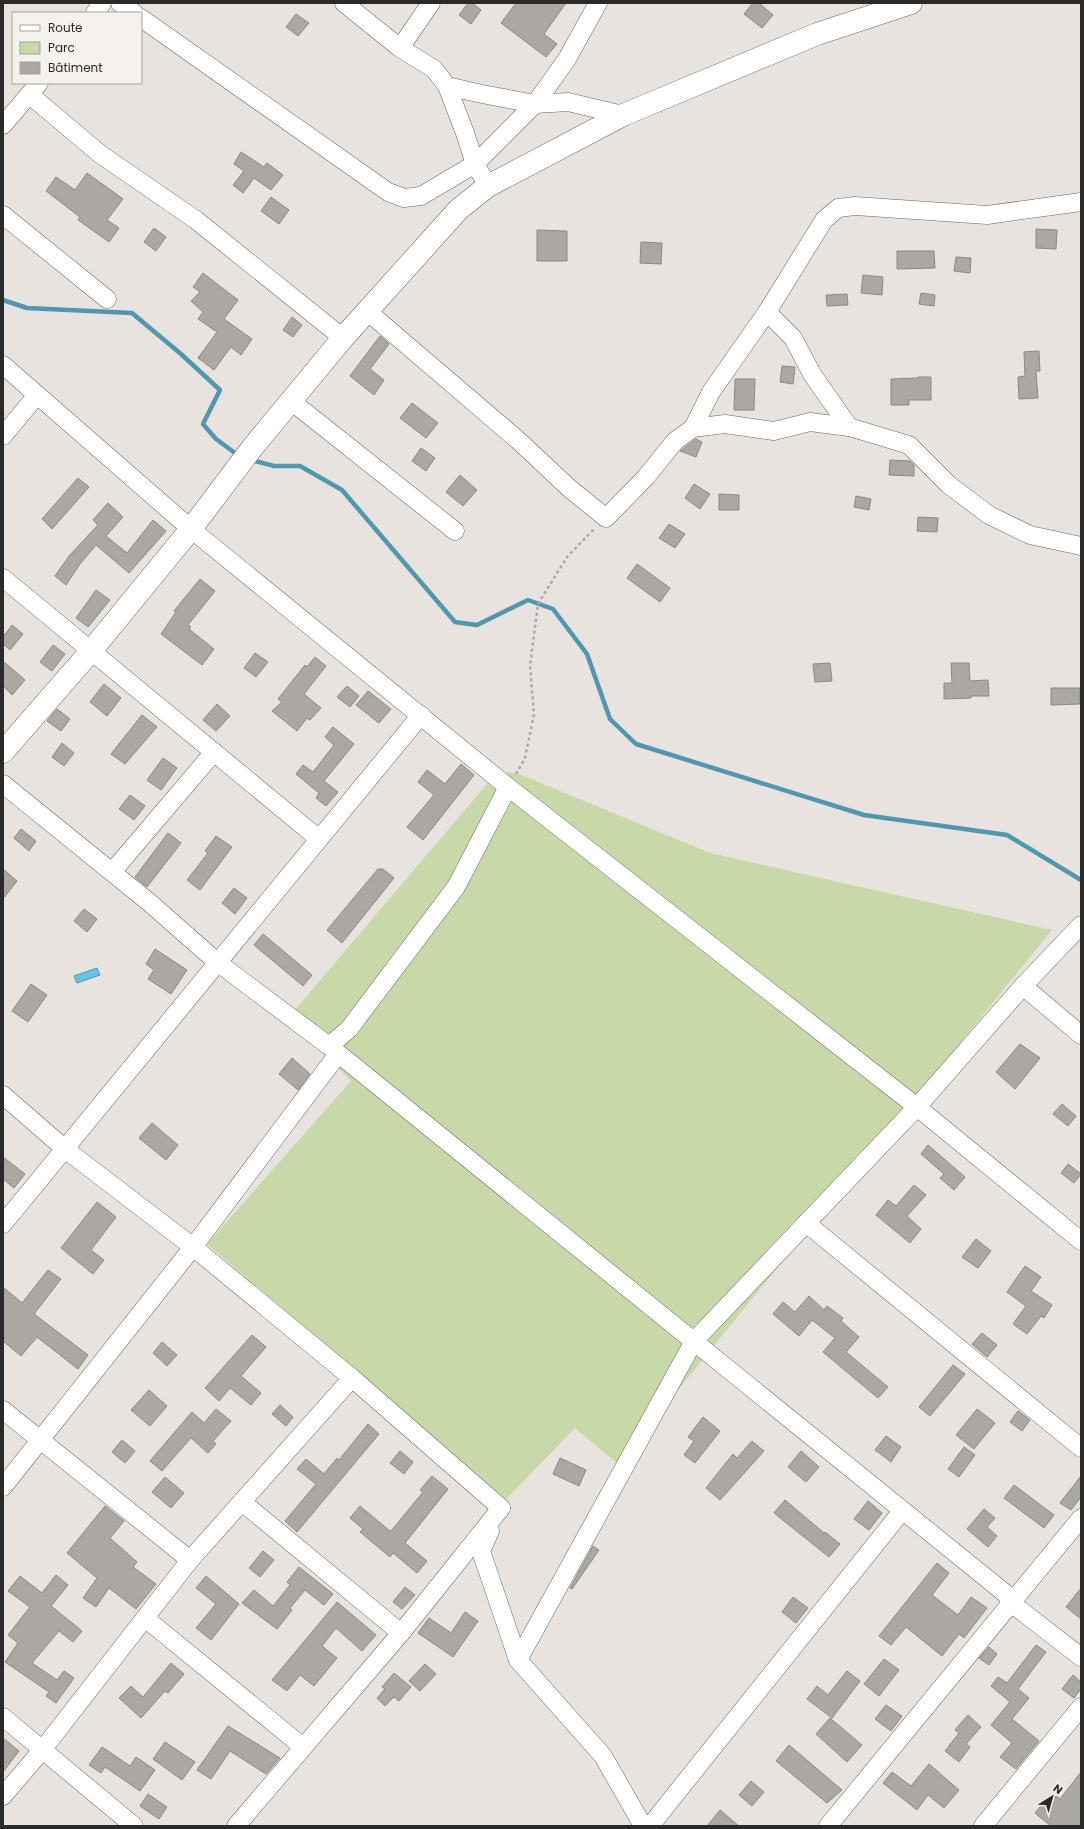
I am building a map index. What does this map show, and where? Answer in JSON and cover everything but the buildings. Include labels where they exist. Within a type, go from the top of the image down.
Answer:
[{"type":"main road","points":[[3,752],[91,650],[191,529],[252,448],[343,338],[459,209],[488,186],[622,115],[817,34],[911,3]]},
{"type":"street","points":[[95,12],[102,3]]},
{"type":"street","points":[[120,3],[133,12]]},
{"type":"street","points":[[344,3],[400,48],[434,69],[447,86],[465,133],[474,164],[488,186]]},
{"type":"street","points":[[400,48],[431,3]]},
{"type":"street","points":[[142,19],[388,192],[404,198],[421,196],[474,164],[535,104],[567,59],[598,3]]},
{"type":"street","points":[[447,86],[535,104],[568,102],[622,115]]},
{"type":"street","points":[[3,125],[34,89],[100,154],[196,220],[343,338]]},
{"type":"street","points":[[367,311],[513,436],[569,488],[606,518],[646,477],[675,441],[693,428],[711,392],[767,312],[824,220],[838,208],[855,206],[987,215],[1081,202]]},
{"type":"street","points":[[3,215],[107,299]]},
{"type":"street","points":[[767,312],[793,338],[812,374],[849,426]]},
{"type":"street","points":[[3,365],[191,529],[508,787],[916,1107],[1081,1241]]},
{"type":"street","points":[[3,436],[37,395]]},
{"type":"street","points":[[291,401],[455,531]]},
{"type":"street","points":[[693,428],[725,424],[774,431],[810,422],[849,426],[909,445],[949,484],[989,515],[1030,535],[1081,546]]},
{"type":"street","points":[[3,578],[319,839]]},
{"type":"street","points":[[3,1224],[420,715]]},
{"type":"street","points":[[112,872],[214,752]]},
{"type":"street","points":[[3,784],[112,872],[217,962],[334,1050],[1006,1594],[1011,1603],[1081,1657]]},
{"type":"street","points":[[3,1487],[193,1247],[349,1029],[456,886],[508,787]]},
{"type":"street","points":[[518,1660],[694,1341],[916,1107],[1023,986],[1081,924]]},
{"type":"street","points":[[1023,986],[1081,1035]]},
{"type":"street","points":[[3,1095],[65,1149],[193,1247],[352,1378],[501,1508]]},
{"type":"street","points":[[806,1223],[1081,1448]]},
{"type":"street","points":[[3,1796],[43,1749],[190,1560],[352,1378]]},
{"type":"street","points":[[3,1410],[190,1560]]},
{"type":"street","points":[[242,1502],[401,1633]]},
{"type":"street","points":[[501,1508],[481,1551],[518,1660],[603,1756],[643,1826]]},
{"type":"street","points":[[236,1826],[401,1633],[501,1508]]},
{"type":"street","points":[[650,1826],[902,1511]]},
{"type":"street","points":[[828,1826],[1081,1518]]},
{"type":"street","points":[[145,1618],[302,1747]]},
{"type":"street","points":[[983,1826],[1081,1707]]},
{"type":"street","points":[[3,1717],[134,1826]]},
{"type":"path","points":[[508,787],[525,758],[534,714],[530,666],[538,604],[567,557],[606,518]]},
{"type":"green space","points":[[498,771],[519,774],[710,853],[1052,930],[618,1464],[575,1428],[506,1499],[207,1244],[351,1081],[288,1018]]},
{"type":"water","points":[[97,968],[100,975],[77,983],[74,976]]},
{"type":"waterway","points":[[3,300],[27,308],[132,313],[181,354],[220,390],[203,424],[216,439],[239,456]]},
{"type":"waterway","points":[[251,460],[274,466],[300,466],[342,490],[455,622],[477,625],[528,600],[553,609],[587,654],[610,719],[636,744],[864,815],[1007,835],[1081,880]]}]
